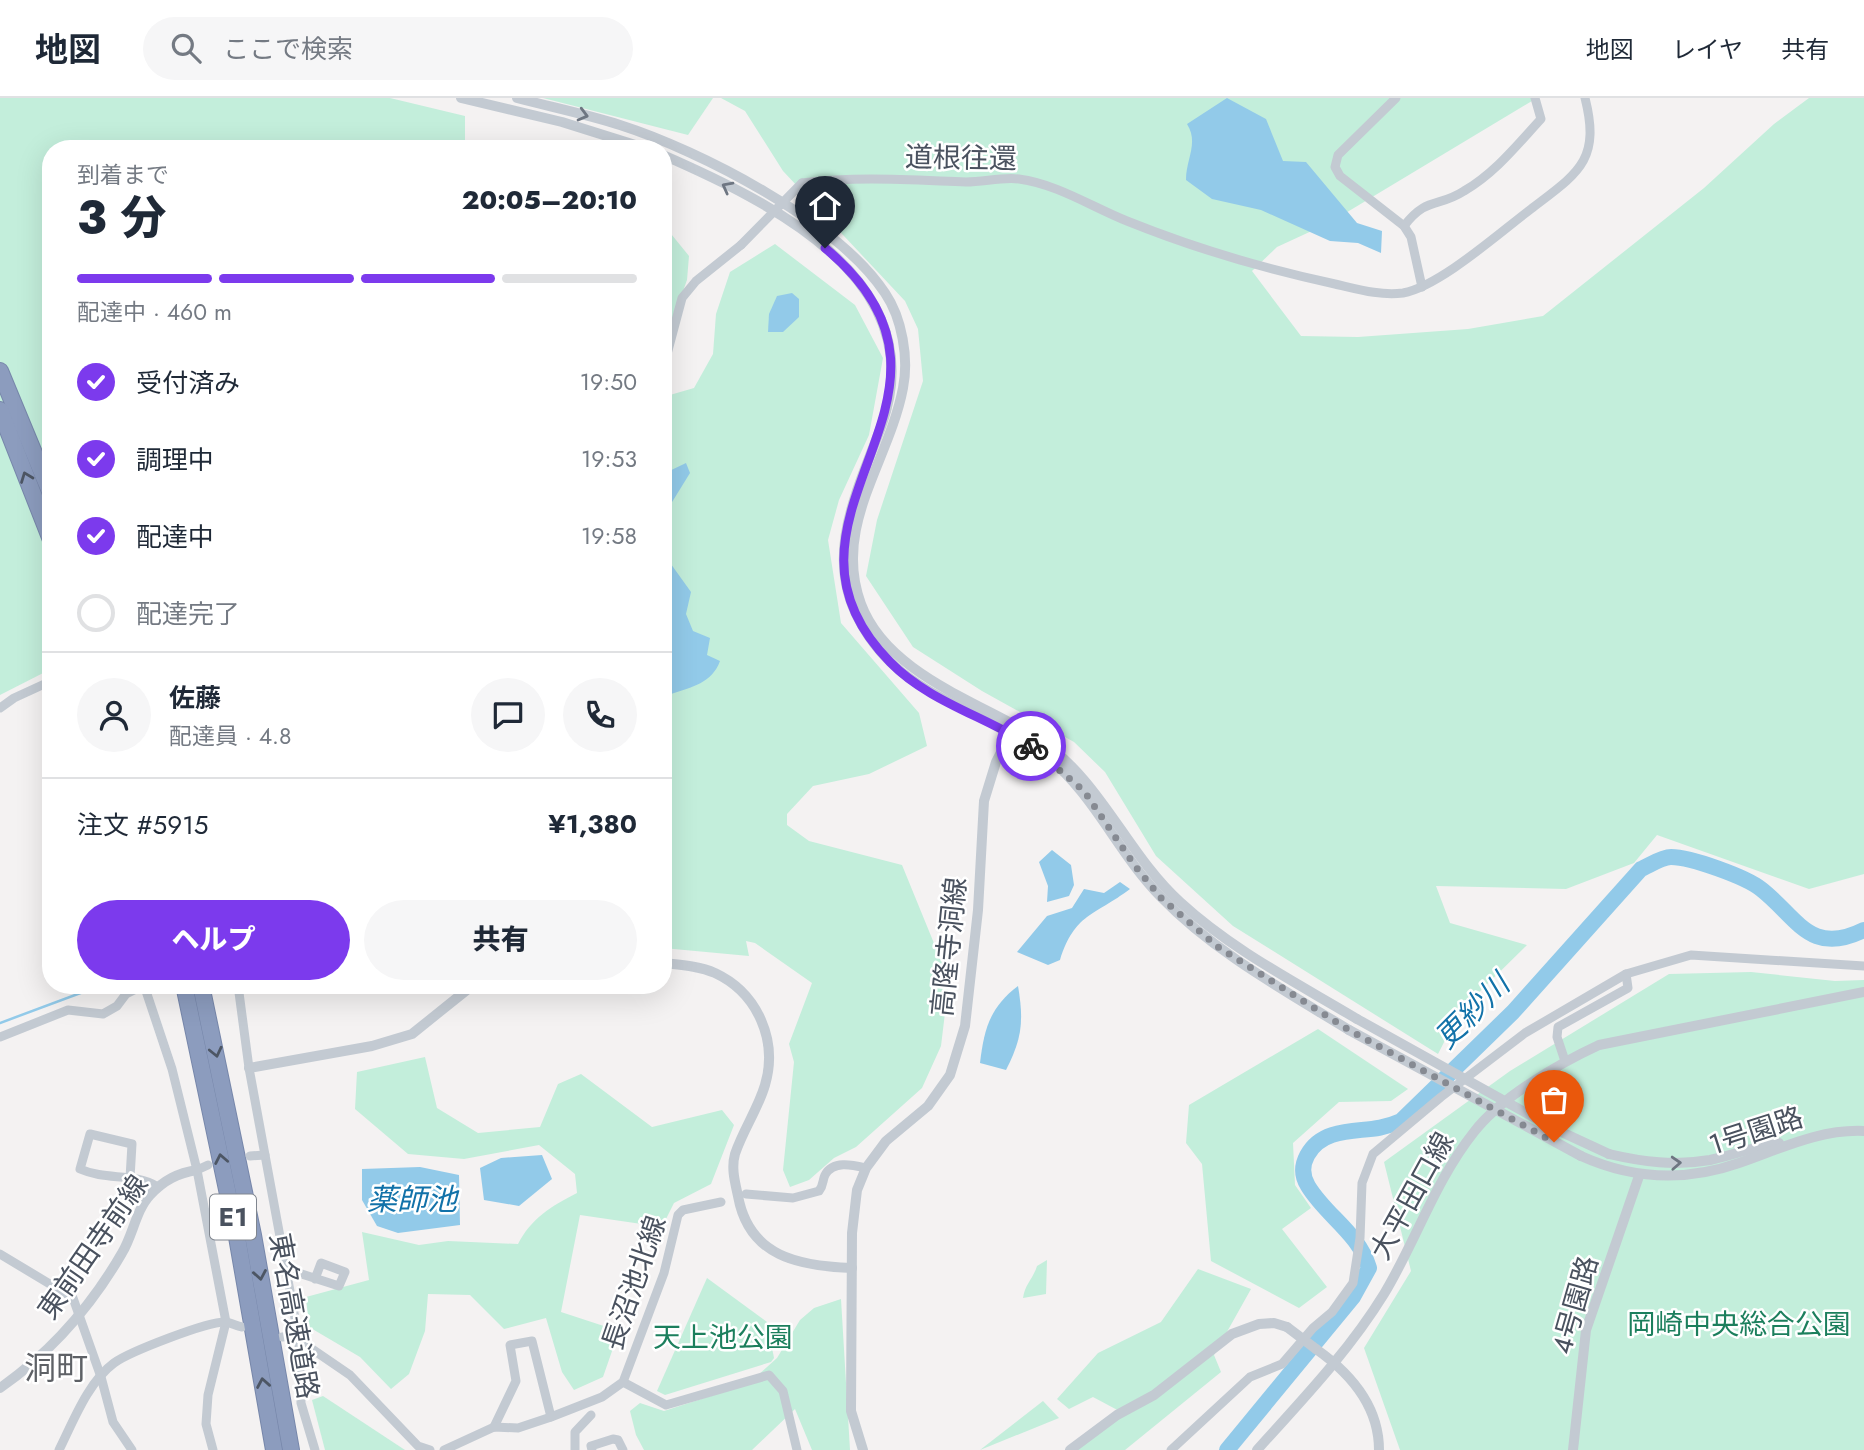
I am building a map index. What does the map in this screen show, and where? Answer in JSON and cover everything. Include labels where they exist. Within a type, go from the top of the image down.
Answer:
[{"type":"highway","points":[[0,371],[42,472]]},
{"type":"highway","points":[[0,410],[42,517]]},
{"type":"highway","name":"東名高速道路","points":[[186,994],[237,1237],[274,1450]]},
{"type":"highway","name":"東名高速道路","points":[[203,994],[253,1235],[291,1450]]},
{"type":"street","points":[[461,98],[562,122],[619,140]]},
{"type":"street","points":[[517,98],[620,125],[656,140]]},
{"type":"street","points":[[1396,98],[1338,155],[1335,167],[1339,176],[1404,226],[1411,237],[1422,287],[1463,260],[1545,198],[1581,165],[1591,149],[1591,122],[1585,98]]},
{"type":"street","points":[[1404,226],[1416,210],[1429,202],[1463,192],[1498,166],[1541,119],[1535,98]]},
{"type":"street","points":[[672,147],[722,168],[804,218],[869,272],[894,311],[905,359],[904,386],[854,529],[853,578],[862,607],[882,637],[917,670],[942,687],[1065,758],[1105,803],[1149,869],[1179,902],[1222,937],[1357,1019],[1555,1129],[1609,1153],[1646,1163],[1673,1163],[1710,1160],[1766,1145],[1799,1141]]},
{"type":"street","points":[[672,160],[787,220],[811,236],[863,284],[880,311],[891,340],[893,372],[889,398],[846,519],[844,577],[859,620],[889,662],[913,682],[1012,729]]},
{"type":"street","name":"道根往還","points":[[672,335],[682,298],[696,281],[741,245],[802,183],[865,177],[971,182],[1021,179],[1068,194],[1151,230],[1274,270],[1378,293],[1403,292],[1422,287]]},
{"type":"street","points":[[0,708],[42,685]]},
{"type":"street","name":"1号園路","points":[[1012,729],[1084,791],[1135,866],[1161,898],[1218,947],[1349,1030],[1606,1168],[1639,1176],[1662,1177],[1736,1165],[1824,1134],[1864,1131]]},
{"type":"street","name":"高隆寺洞線","points":[[866,1168],[886,1141],[928,1106],[950,1075],[965,1026],[978,910],[984,801],[996,762],[1012,729]]},
{"type":"street","points":[[1171,1450],[1250,1377],[1282,1364],[1313,1328],[1332,1312],[1353,1283],[1360,1238],[1362,1183],[1373,1154],[1441,1097],[1525,1033],[1626,974],[1690,955],[1864,966]]},
{"type":"street","points":[[672,964],[697,967],[733,984],[746,998],[767,1031],[770,1057],[765,1084],[734,1163],[739,1204],[747,1225],[771,1252],[810,1266],[852,1268]]},
{"type":"street","points":[[1565,1061],[1557,1037],[1558,1027],[1628,988],[1626,974]]},
{"type":"street","name":"大平田口線","points":[[1257,1450],[1334,1365],[1384,1294],[1433,1196],[1475,1129],[1520,1091],[1565,1061],[1600,1045],[1864,992]]},
{"type":"street","points":[[0,1037],[68,1010],[103,1014],[117,1006],[126,994]]},
{"type":"street","points":[[146,994],[172,1069],[197,1170],[226,1322],[208,1395],[205,1424],[213,1450]]},
{"type":"street","points":[[239,994],[249,1068],[299,1340],[301,1403],[314,1450]]},
{"type":"street","points":[[249,1068],[372,1046],[412,1034],[462,994]]},
{"type":"street","points":[[130,1178],[132,1144],[90,1135],[80,1169],[93,1175],[130,1178],[144,1178],[158,1187]]},
{"type":"street","points":[[250,1156],[265,1155]]},
{"type":"street","points":[[746,1194],[793,1198],[819,1191],[825,1174],[835,1166],[846,1164],[866,1168],[857,1190],[852,1233],[851,1411],[863,1450]]},
{"type":"street","points":[[197,1170],[208,1165]]},
{"type":"street","name":"東前田寺前線","points":[[0,1388],[61,1335],[79,1313],[124,1251],[148,1197],[180,1173],[197,1170]]},
{"type":"street","name":"4号園路","points":[[1573,1450],[1586,1330],[1639,1176]]},
{"type":"street","name":"長沼池北線","points":[[551,1417],[602,1398],[623,1382],[664,1273],[678,1215],[683,1210],[721,1202]]},
{"type":"street","points":[[0,1254],[73,1298],[102,1377],[113,1422],[132,1450]]},
{"type":"street","points":[[286,1269],[315,1279]]},
{"type":"street","points":[[59,1450],[79,1409],[114,1363],[180,1334],[226,1322],[242,1327]]},
{"type":"street","points":[[1070,1450],[1116,1415],[1154,1395],[1232,1334],[1259,1324],[1274,1323],[1287,1327],[1316,1349],[1368,1403],[1376,1427],[1379,1450]]},
{"type":"street","points":[[282,1337],[293,1336],[350,1376],[418,1446],[430,1450]]},
{"type":"street","points":[[444,1450],[494,1427],[518,1428],[551,1417],[532,1340],[510,1345],[516,1381],[494,1427]]},
{"type":"street","points":[[623,1382],[666,1405],[769,1375],[783,1391],[797,1450]]},
{"type":"street","points":[[575,1450],[575,1432],[591,1415]]},
{"type":"street","points":[[592,1450],[591,1446],[613,1439],[618,1440],[623,1450]]},
{"type":"green space","points":[[0,98],[390,98],[465,116],[465,140],[42,140],[42,674],[0,695]]},
{"type":"green space","points":[[543,98],[713,98],[688,135]]},
{"type":"green space","points":[[721,98],[1537,98],[1329,223],[1277,247],[1252,271],[1301,336],[1358,337],[1468,329],[1543,316],[1704,188],[1774,124],[1809,98],[1864,98],[1864,874],[1809,889],[1657,835],[1634,863],[1566,889],[1436,886],[1450,923],[1527,945],[1460,1011],[1438,1054],[1233,926],[1156,856],[1105,772],[1074,742],[982,691],[913,647],[866,576],[877,520],[923,381],[918,329],[905,301],[783,171],[745,111]]},
{"type":"green space","points":[[672,235],[689,256],[687,280],[672,321]]},
{"type":"green space","points":[[775,244],[855,305],[883,358],[869,435],[839,500],[828,540],[841,623],[919,713],[927,746],[869,774],[813,786],[787,814],[787,825],[809,841],[902,865],[949,980],[941,1046],[922,1088],[856,1147],[834,1158],[809,1180],[790,1187],[783,1170],[794,1062],[789,1044],[812,983],[755,943],[746,941],[749,956],[672,949],[672,394],[694,388],[713,354],[716,314],[730,272]]},
{"type":"green space","name":"岡崎中央総合公園","points":[[1751,972],[1835,981],[1864,980],[1864,1450],[1400,1450],[1364,1348],[1411,1271],[1384,1162],[1510,1071],[1669,974]]},
{"type":"green space","points":[[1318,1029],[1408,1089],[1391,1101],[1339,1102],[1293,1143],[1295,1185],[1311,1208],[1282,1229],[1327,1287],[1299,1308],[1211,1261],[1202,1164],[1186,1143],[1189,1105]]},
{"type":"green space","points":[[425,1057],[437,1108],[478,1133],[540,1127],[558,1084],[581,1074],[652,1127],[722,1110],[734,1125],[711,1184],[674,1203],[662,1227],[580,1215],[561,1312],[619,1331],[603,1377],[574,1390],[562,1372],[546,1318],[504,1329],[470,1295],[428,1294],[425,1331],[409,1374],[391,1389],[360,1357],[309,1327],[306,1297],[369,1280],[362,1232],[419,1245],[448,1241],[518,1244],[529,1227],[543,1214],[577,1193],[575,1174],[539,1145],[464,1159],[408,1154],[355,1109],[357,1072]]},
{"type":"green space","points":[[1047,1260],[1046,1294],[1023,1298],[1037,1266]]},
{"type":"green space","points":[[1198,1269],[1251,1289],[1214,1355],[1221,1372],[1125,1450],[1077,1450],[1123,1413],[1093,1397],[1069,1409],[1057,1399],[1098,1353],[1161,1322]]},
{"type":"green space","name":"天上池公園","points":[[707,1278],[767,1322],[774,1358],[771,1362],[665,1395],[657,1391]]},
{"type":"green space","points":[[841,1299],[850,1450],[812,1450],[795,1409],[752,1450],[644,1450],[636,1435],[630,1411],[640,1403],[664,1411],[748,1384],[777,1358],[800,1320],[814,1308]]},
{"type":"green space","points":[[323,1396],[405,1450],[325,1450],[312,1400]]},
{"type":"green space","points":[[1043,1401],[1059,1418],[980,1450]]},
{"type":"water","points":[[1227,98],[1266,119],[1283,161],[1306,162],[1357,223],[1382,231],[1381,253],[1358,243],[1330,241],[1261,210],[1212,199],[1186,180],[1192,145],[1187,124]]},
{"type":"water","points":[[792,293],[799,299],[799,317],[783,332],[768,332],[769,314],[777,296]]},
{"type":"water","points":[[686,463],[690,473],[672,502],[672,470]]},
{"type":"water","points":[[672,566],[691,592],[686,614],[693,631],[710,638],[707,655],[720,661],[707,679],[672,694]]},
{"type":"water","points":[[1052,850],[1071,865],[1074,885],[1069,896],[1047,902],[1048,886],[1039,862]]},
{"type":"water","points":[[1120,882],[1130,889],[1079,924],[1060,960],[1048,965],[1017,952],[1047,916],[1072,908],[1084,889],[1104,893]]},
{"type":"water","points":[[1018,986],[1020,1029],[1006,1070],[980,1063],[990,1020],[1001,1002]]},
{"type":"water","points":[[542,1155],[552,1179],[519,1206],[484,1200],[480,1168],[501,1158]]},
{"type":"water","name":"薬師池","points":[[420,1167],[459,1175],[460,1225],[398,1233],[377,1226],[362,1200],[362,1169]]},
{"type":"waterway","name":"更紗川","points":[[1227,1450],[1353,1297],[1369,1268],[1358,1245],[1308,1186],[1303,1170],[1307,1155],[1324,1138],[1332,1135],[1382,1127],[1401,1121],[1513,1012],[1641,869],[1667,857],[1691,860],[1754,884],[1795,921],[1817,936],[1830,939],[1846,937],[1864,930]]},
{"type":"waterway","points":[[0,1023],[78,994]]},
{"type":"way so far","points":[[1031,746],[1084,791],[1135,866],[1161,898],[1218,947],[1349,1030],[1554,1142]]},
{"type":"district","name":"洞町","points":[[56,1368]]},
{"type":"route","points":[[825,248],[863,284],[880,311],[891,340],[893,372],[889,398],[846,519],[844,577],[849,597],[873,642],[889,662],[913,682],[949,704],[1031,746]]}]
